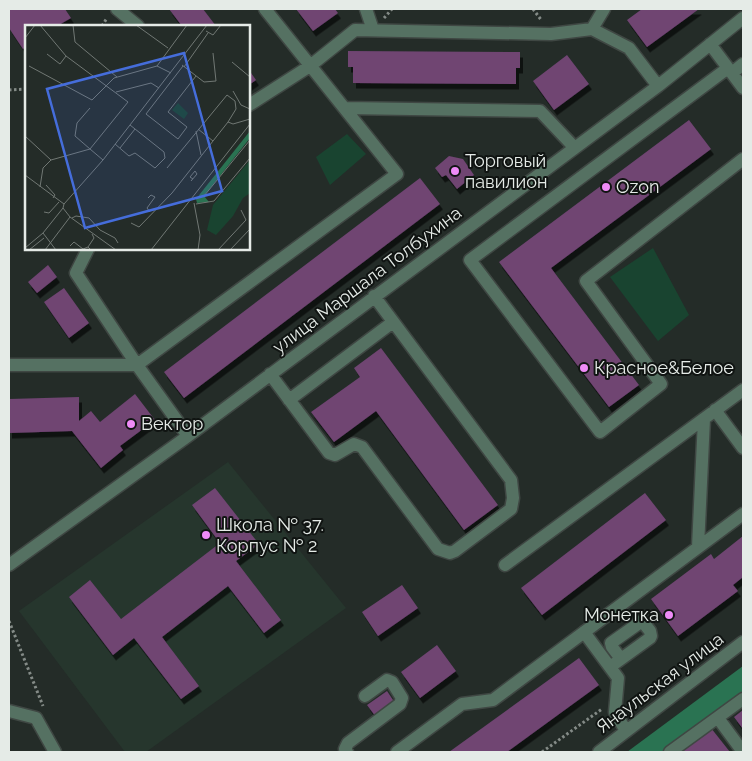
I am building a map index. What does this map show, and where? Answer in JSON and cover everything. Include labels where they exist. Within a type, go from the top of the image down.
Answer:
[{"type":"street","points":[[117,9],[137,25]]},
{"type":"street","points":[[9,364],[137,365],[397,174],[265,9]]},
{"type":"street","points":[[366,9],[373,30]]},
{"type":"street","points":[[592,29],[604,9]]},
{"type":"street","name":"улица Маршала Толбухина","points":[[9,565],[188,436],[658,86],[743,18]]},
{"type":"street","points":[[250,104],[310,66],[355,30],[551,34],[592,29],[629,48],[658,86]]},
{"type":"street","points":[[710,44],[743,88]]},
{"type":"street","points":[[743,64],[730,71],[470,260],[600,432],[661,384],[586,281],[743,159]]},
{"type":"street","points":[[345,108],[540,111],[574,147]]},
{"type":"street","points":[[88,250],[76,273],[137,365],[188,436]]},
{"type":"street","points":[[270,374],[331,455],[339,454],[354,444],[362,447],[438,549],[450,553],[477,535],[511,509],[514,498],[511,480],[374,296]]},
{"type":"street","points":[[289,400],[393,322]]},
{"type":"street","points":[[505,565],[743,390]]},
{"type":"street","points":[[715,410],[743,448]]},
{"type":"street","points":[[698,547],[704,419]]},
{"type":"street","points":[[397,752],[462,704],[493,700],[743,514]]},
{"type":"street","points":[[584,632],[618,678],[615,716],[626,731]]},
{"type":"street","name":"Янаульская улица","points":[[599,752],[743,642]]},
{"type":"street","points":[[610,667],[621,659]]},
{"type":"street","points":[[347,752],[345,749],[348,743],[400,704],[402,698],[392,682],[387,680],[365,696]]},
{"type":"street","points":[[670,752],[743,700]]},
{"type":"street","points":[[9,711],[36,718],[55,752]]},
{"type":"street","points":[[718,718],[743,752]]},
{"type":"path","points":[[9,90],[25,89]]},
{"type":"path","points":[[9,621],[43,708]]},
{"type":"path","points":[[542,752],[605,707],[615,708]]},
{"type":"shaded area","name":"Школа № 37. Корпус № 2","points":[[228,462],[346,608],[146,752],[125,752],[19,611]]},
{"type":"green space","points":[[347,134],[366,154],[330,185],[316,157]]},
{"type":"green space","points":[[653,248],[689,315],[658,341],[610,277]]},
{"type":"green space","points":[[743,666],[743,695],[665,752],[627,752]]},
{"type":"building","points":[[9,9],[65,9],[71,18],[59,25],[25,25],[25,47],[23,49],[9,28]]},
{"type":"building","points":[[169,9],[203,9],[215,25],[181,25]]},
{"type":"building","points":[[296,9],[335,9],[338,13],[313,31]]},
{"type":"building","points":[[642,9],[699,9],[647,47],[627,20]]},
{"type":"building","points":[[348,51],[520,52],[520,68],[516,68],[516,84],[353,83],[353,67],[348,67]]},
{"type":"building","points":[[567,55],[589,84],[554,110],[533,81]]},
{"type":"building","points":[[250,71],[256,80],[250,84]]},
{"type":"building","points":[[689,120],[711,149],[551,268],[639,385],[609,407],[499,262]]},
{"type":"building","name":"Торговый павилион","points":[[449,156],[463,159],[474,175],[457,189],[446,175],[442,177],[435,168]]},
{"type":"building","points":[[420,178],[440,204],[184,398],[164,372]]},
{"type":"building","points":[[48,265],[57,277],[37,293],[28,282]]},
{"type":"building","points":[[64,288],[89,323],[69,338],[44,302]]},
{"type":"building","points":[[381,348],[498,505],[464,530],[376,411],[334,442],[311,412],[360,377],[354,368]]},
{"type":"building","points":[[135,394],[155,420],[120,446],[123,450],[101,468],[72,431],[9,433],[9,399],[79,397],[79,421],[91,411],[100,422]]},
{"type":"building","points":[[215,488],[259,544],[236,561],[281,620],[264,633],[228,586],[162,637],[199,686],[181,699],[134,638],[113,655],[69,597],[90,580],[121,619],[220,543],[192,505]]},
{"type":"building","points":[[645,493],[666,520],[542,615],[521,588]]},
{"type":"building","points":[[743,536],[743,577],[733,585],[738,591],[678,636],[651,599],[711,554],[714,559]]},
{"type":"building","points":[[402,585],[418,608],[378,636],[362,612]]},
{"type":"building","points":[[437,645],[456,671],[420,698],[401,672]]},
{"type":"building","points":[[579,658],[599,685],[507,752],[449,752]]},
{"type":"building","points":[[387,691],[395,703],[376,717],[367,705]]},
{"type":"building","points":[[743,710],[743,729],[734,717]]},
{"type":"building","points":[[711,728],[730,752],[680,752]]},
{"type":"place","name":"Торговый павилион","points":[[455,171]]},
{"type":"place","name":"Ozon","points":[[606,187]]},
{"type":"place","name":"Красное&Белое","points":[[584,368]]},
{"type":"place","name":"Вектор","points":[[131,424]]},
{"type":"place","name":"Школа № 37. Корпус № 2","points":[[206,535]]},
{"type":"place","name":"Монетка","points":[[669,615]]}]
